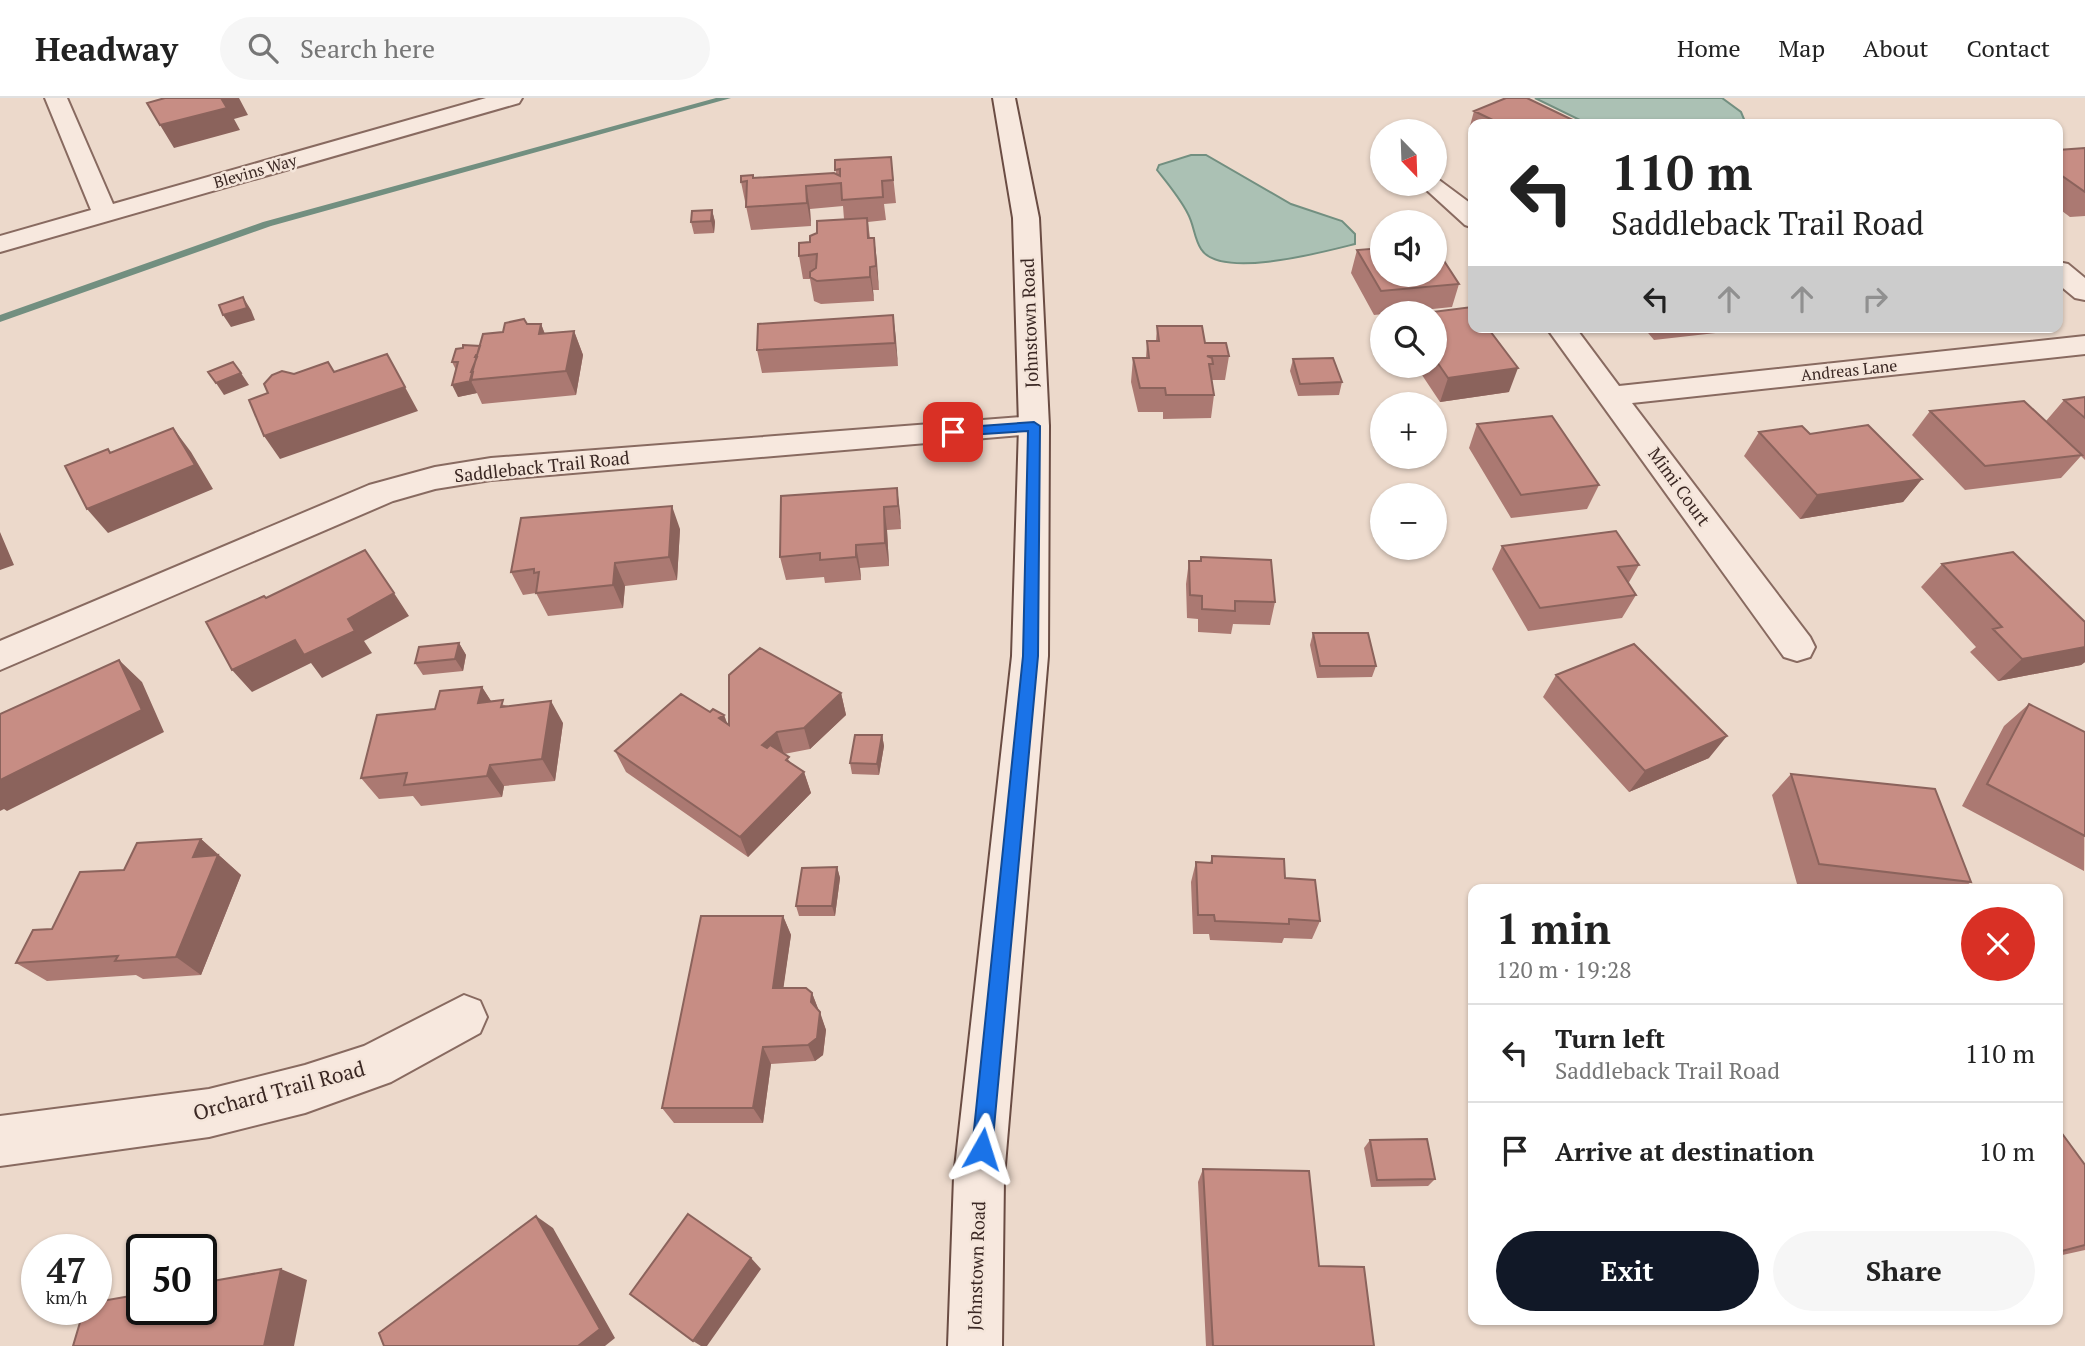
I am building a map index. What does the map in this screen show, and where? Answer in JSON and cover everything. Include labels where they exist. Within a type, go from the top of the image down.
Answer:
[{"type":"street","points":[[56,98],[104,214]]},
{"type":"street","name":"Blevins Way","points":[[0,244],[510,98]]},
{"type":"street","name":"Johnstown Road","points":[[975,1346],[979,1177],[1030,656],[1034,426],[1026,218],[1004,98]]},
{"type":"street","points":[[1446,196],[1468,215]]},
{"type":"street","points":[[2063,274],[2085,292]]},
{"type":"street","name":"Mimi Court","points":[[1565,333],[1797,647]]},
{"type":"street","name":"Andreas Lane","points":[[1612,396],[2085,345]]},
{"type":"street","name":"Saddleback Trail Road","points":[[0,656],[382,493],[435,478],[491,469],[1034,426]]},
{"type":"street","name":"Orchard Trail Road","points":[[0,1141],[209,1113],[305,1088],[374,1066],[464,1017]]},
{"type":"shaded area","points":[[1535,98],[1722,98],[1741,112],[1744,119],[1578,119]]},
{"type":"shaded area","points":[[1191,155],[1206,155],[1291,204],[1342,221],[1355,234],[1355,244],[1273,261],[1229,262],[1212,258],[1201,249],[1185,208],[1157,170],[1159,165]]},
{"type":"building","points":[[165,98],[221,98],[227,108],[160,125],[147,103]]},
{"type":"building","points":[[1506,98],[1527,98],[1571,119],[1491,119],[1474,111]]},
{"type":"building","points":[[2085,148],[2085,192],[2063,177],[2063,150]]},
{"type":"building","points":[[891,157],[893,180],[882,181],[883,197],[842,200],[841,183],[806,186],[807,203],[746,207],[747,181],[741,182],[741,176],[753,175],[753,178],[834,173],[840,176],[840,169],[835,170],[835,160]]},
{"type":"building","points":[[712,210],[711,221],[691,222],[692,211]]},
{"type":"building","points":[[867,218],[868,238],[874,238],[876,266],[870,267],[870,277],[817,281],[810,277],[810,272],[816,268],[817,254],[799,256],[799,243],[810,242],[810,236],[817,233],[817,221]]},
{"type":"building","points":[[1370,249],[1370,272],[1357,250]]},
{"type":"building","points":[[1447,266],[1459,284],[1447,285]]},
{"type":"building","points":[[1379,287],[1426,287],[1381,291]]},
{"type":"building","points":[[243,297],[247,308],[223,315],[219,305]]},
{"type":"building","points":[[1468,308],[1468,333],[1492,333],[1518,368],[1448,378],[1447,310]]},
{"type":"building","points":[[893,315],[895,343],[757,350],[758,324]]},
{"type":"building","points":[[524,319],[527,324],[541,324],[539,334],[574,331],[566,371],[470,380],[483,334],[503,332],[505,323]]},
{"type":"building","points":[[1157,326],[1202,326],[1205,343],[1226,343],[1229,356],[1207,356],[1212,358],[1213,364],[1209,364],[1214,395],[1166,395],[1165,388],[1140,388],[1133,358],[1149,358],[1147,341],[1159,341]]},
{"type":"building","points":[[463,345],[480,346],[471,372],[471,381],[452,385],[458,362],[452,362],[456,349],[463,348]]},
{"type":"building","points":[[387,354],[405,387],[264,436],[249,400],[268,393],[264,384],[272,375],[282,371],[294,374],[328,362],[334,372]]},
{"type":"building","points":[[1333,358],[1342,382],[1300,384],[1293,359]]},
{"type":"building","points":[[233,362],[241,373],[216,383],[208,372]]},
{"type":"building","points":[[2085,397],[2085,418],[2064,400]]},
{"type":"building","points":[[2024,401],[2082,455],[1985,466],[1930,411]]},
{"type":"building","points":[[1552,416],[1599,485],[1521,495],[1477,424]]},
{"type":"building","points":[[1868,425],[1922,479],[1817,495],[1759,432],[1802,426],[1810,434]]},
{"type":"building","points":[[173,428],[195,465],[87,509],[65,466],[108,449],[110,453]]},
{"type":"building","points":[[897,488],[898,506],[884,507],[885,543],[856,545],[856,557],[820,560],[820,553],[780,557],[781,496]]},
{"type":"building","points":[[672,506],[669,557],[615,563],[613,585],[536,593],[539,572],[534,573],[534,569],[511,572],[521,518]]},
{"type":"building","points":[[1616,531],[1639,565],[1618,567],[1636,595],[1540,608],[1502,546]]},
{"type":"building","points":[[365,550],[394,593],[348,619],[355,631],[304,655],[295,640],[232,670],[206,622],[264,596],[266,598]]},
{"type":"building","points":[[2013,552],[2085,622],[2085,647],[2022,659],[1993,629],[2002,627],[1942,564]]},
{"type":"building","points":[[1201,557],[1271,560],[1275,602],[1235,601],[1235,611],[1202,609],[1202,596],[1190,595],[1189,561],[1201,561]]},
{"type":"building","points":[[1313,633],[1368,633],[1376,666],[1320,666]]},
{"type":"building","points":[[459,643],[455,659],[415,663],[419,647]]},
{"type":"building","points":[[1634,644],[1727,736],[1645,771],[1556,675]]},
{"type":"building","points":[[760,648],[841,693],[804,728],[777,732],[762,745],[767,748],[770,745],[789,757],[786,760],[804,772],[740,837],[615,751],[681,694],[710,712],[713,709],[724,715],[719,718],[729,725],[729,675]]},
{"type":"building","points":[[119,660],[142,710],[0,780],[0,714]]},
{"type":"building","points":[[482,687],[478,703],[503,700],[501,707],[551,701],[542,759],[490,765],[487,776],[404,785],[407,773],[361,778],[377,715],[435,709],[440,691]]},
{"type":"building","points":[[2029,704],[2085,732],[2085,836],[1987,784]]},
{"type":"building","points":[[855,735],[882,735],[877,764],[850,763]]},
{"type":"building","points":[[1791,774],[1935,789],[1971,882],[1819,864]]},
{"type":"building","points":[[201,839],[193,857],[218,855],[176,957],[115,961],[118,956],[16,963],[33,930],[52,929],[80,872],[124,870],[137,843]]},
{"type":"building","points":[[1212,856],[1284,859],[1285,878],[1315,880],[1320,921],[1289,919],[1289,924],[1215,921],[1214,915],[1198,915],[1196,862],[1212,863]]},
{"type":"building","points":[[837,867],[832,906],[796,906],[802,868]]},
{"type":"building","points":[[701,916],[783,916],[773,988],[806,988],[812,993],[811,1002],[820,1012],[817,1038],[808,1045],[763,1047],[753,1108],[662,1108]]},
{"type":"building","points":[[2063,1135],[2085,1165],[2085,1245],[2063,1251]]},
{"type":"building","points":[[1427,1139],[1435,1179],[1377,1180],[1370,1140]]},
{"type":"building","points":[[1203,1169],[1309,1171],[1319,1266],[1364,1267],[1374,1346],[1213,1346]]},
{"type":"building","points":[[688,1214],[751,1258],[693,1341],[630,1294]]},
{"type":"building","points":[[536,1216],[600,1329],[578,1346],[384,1346],[379,1333]]},
{"type":"building","points":[[281,1269],[264,1346],[73,1346],[79,1325],[112,1325],[112,1299],[126,1297],[126,1325],[217,1325],[217,1280]]},
{"type":"waterway","points":[[0,319],[267,224],[726,98]]},
{"type":"route","points":[[953,432],[1034,426],[1030,656],[982,1149]]}]
